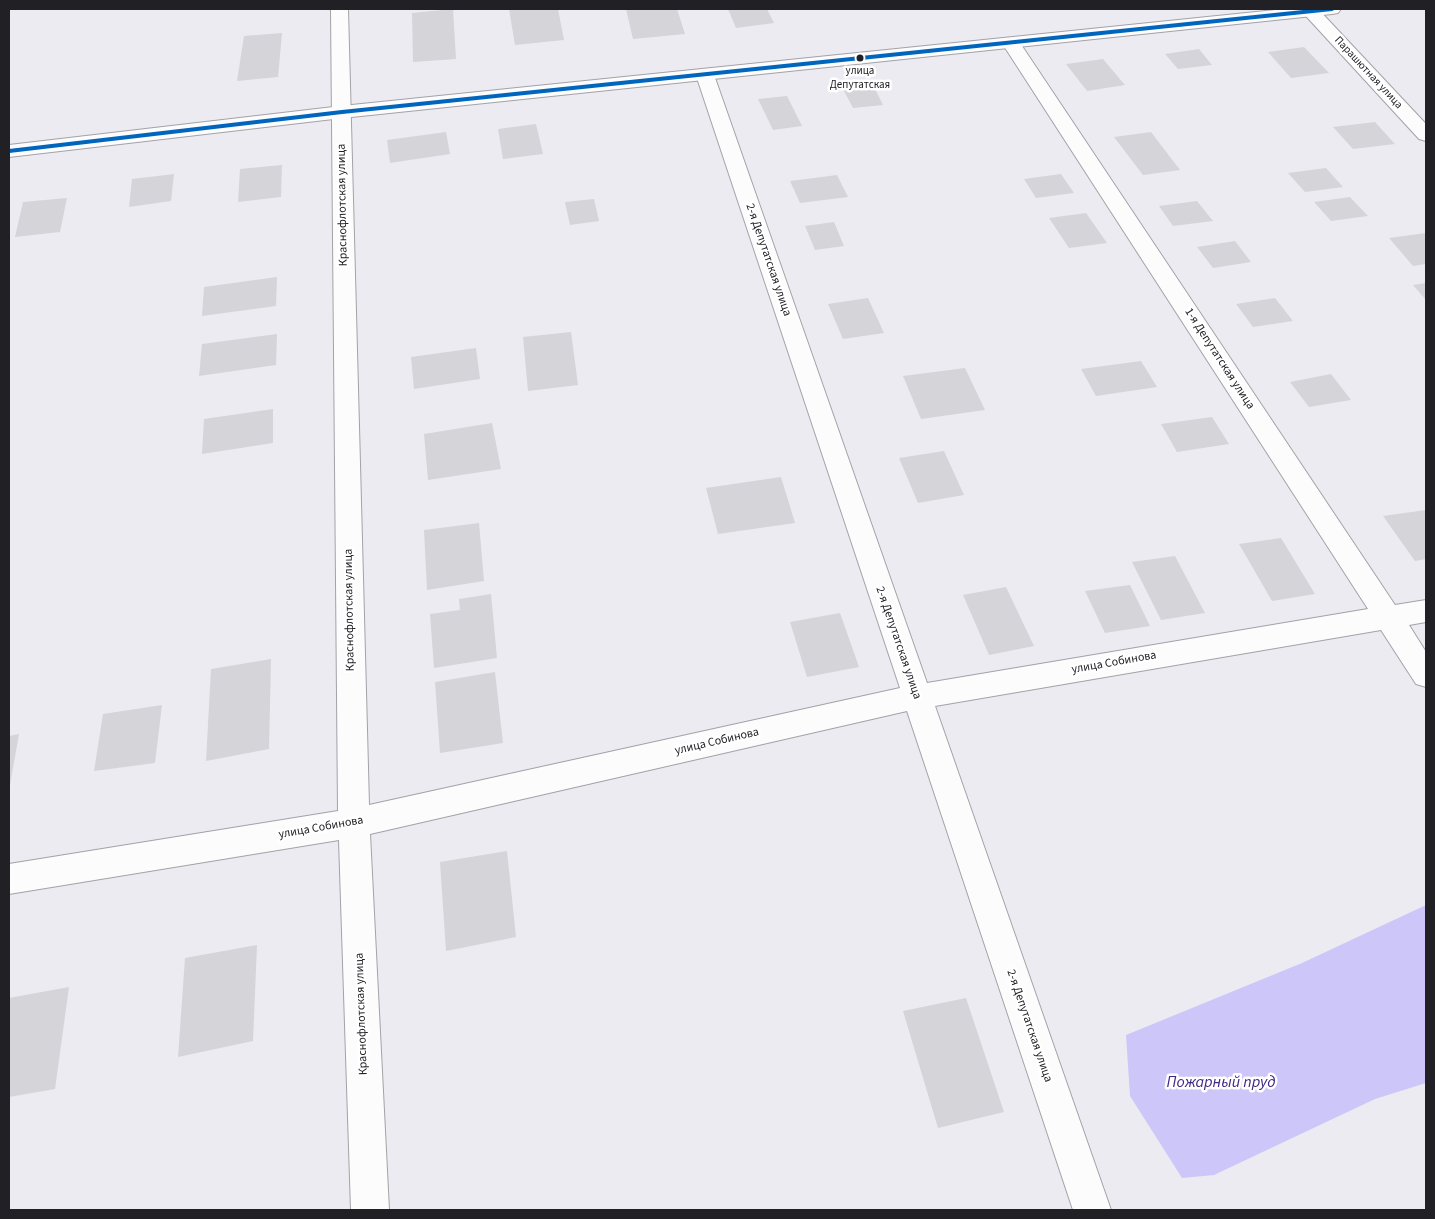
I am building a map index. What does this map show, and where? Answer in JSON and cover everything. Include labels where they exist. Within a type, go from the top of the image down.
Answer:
[{"type":"street","name":"Краснофлотская улица","points":[[339,9],[354,823],[370,1210]]},
{"type":"street","points":[[9,152],[342,112],[705,76],[1332,9]]},
{"type":"street","name":"Парашютная улица","points":[[1311,11],[1426,135]]},
{"type":"street","name":"1-я Депутатская улица","points":[[1011,43],[1426,676]]},
{"type":"street","name":"2-я Депутатская улица","points":[[705,76],[1092,1210]]},
{"type":"street","name":"улица Собинова","points":[[9,879],[354,823],[916,697],[1426,610]]},
{"type":"water","name":"Пожарный пруд","points":[[1426,905],[1426,1083],[1375,1099],[1214,1175],[1182,1178],[1130,1096],[1126,1035],[1302,963]]},
{"type":"building","points":[[453,9],[456,59],[413,62],[412,13]]},
{"type":"building","points":[[509,9],[558,9],[564,40],[515,45]]},
{"type":"building","points":[[626,9],[677,9],[685,34],[633,39]]},
{"type":"building","points":[[728,9],[767,9],[774,23],[736,28]]},
{"type":"building","points":[[282,33],[278,77],[237,81],[244,36]]},
{"type":"building","points":[[1304,47],[1329,73],[1291,78],[1268,52]]},
{"type":"building","points":[[1199,49],[1212,65],[1178,69],[1165,54]]},
{"type":"building","points":[[1103,59],[1125,85],[1087,91],[1066,64]]},
{"type":"building","points":[[873,85],[883,105],[853,108],[843,89]]},
{"type":"building","points":[[787,96],[802,126],[773,130],[758,99]]},
{"type":"building","points":[[1375,122],[1395,144],[1353,149],[1333,127]]},
{"type":"building","points":[[536,124],[543,154],[503,159],[498,129]]},
{"type":"building","points":[[446,132],[450,154],[390,163],[387,140]]},
{"type":"building","points":[[1151,132],[1180,170],[1143,175],[1114,137]]},
{"type":"building","points":[[282,165],[281,197],[238,202],[240,169]]},
{"type":"building","points":[[1326,168],[1343,187],[1305,192],[1288,173]]},
{"type":"building","points":[[174,174],[171,201],[129,207],[132,179]]},
{"type":"building","points":[[1061,174],[1074,193],[1036,198],[1024,179]]},
{"type":"building","points":[[837,175],[848,197],[800,203],[790,181]]},
{"type":"building","points":[[1350,197],[1368,216],[1331,221],[1314,202]]},
{"type":"building","points":[[67,198],[60,232],[15,237],[23,202]]},
{"type":"building","points":[[594,199],[599,221],[570,225],[565,202]]},
{"type":"building","points":[[1197,201],[1213,221],[1173,226],[1159,206]]},
{"type":"building","points":[[1086,213],[1107,243],[1069,248],[1049,218]]},
{"type":"building","points":[[834,222],[844,246],[815,250],[805,226]]},
{"type":"building","points":[[1426,233],[1426,264],[1413,266],[1389,238]]},
{"type":"building","points":[[1235,241],[1251,262],[1213,268],[1197,247]]},
{"type":"building","points":[[277,277],[276,306],[202,316],[204,287]]},
{"type":"building","points":[[1426,283],[1426,300],[1413,285]]},
{"type":"building","points":[[868,298],[884,333],[843,339],[828,304]]},
{"type":"building","points":[[1275,298],[1293,321],[1253,327],[1236,304]]},
{"type":"building","points":[[571,332],[578,385],[528,391],[523,337]]},
{"type":"building","points":[[277,334],[276,365],[199,376],[202,344]]},
{"type":"building","points":[[476,348],[480,379],[414,389],[411,357]]},
{"type":"building","points":[[1141,361],[1157,387],[1096,396],[1081,369]]},
{"type":"building","points":[[965,368],[985,410],[921,419],[903,376]]},
{"type":"building","points":[[1331,374],[1351,400],[1309,407],[1290,382]]},
{"type":"building","points":[[273,409],[273,443],[202,454],[204,419]]},
{"type":"building","points":[[1212,417],[1229,444],[1177,452],[1161,424]]},
{"type":"building","points":[[492,423],[501,469],[428,480],[424,434]]},
{"type":"building","points":[[944,451],[964,495],[918,503],[899,458]]},
{"type":"building","points":[[781,477],[795,523],[718,534],[706,488]]},
{"type":"building","points":[[1426,510],[1426,559],[1415,561],[1383,516]]},
{"type":"building","points":[[479,523],[484,581],[427,590],[424,530]]},
{"type":"building","points":[[1281,538],[1315,594],[1272,601],[1239,544]]},
{"type":"building","points":[[1175,556],[1205,613],[1161,620],[1132,562]]},
{"type":"building","points":[[1130,585],[1150,626],[1105,633],[1085,591]]},
{"type":"building","points":[[1006,587],[1034,646],[989,655],[963,595]]},
{"type":"building","points":[[491,594],[497,658],[434,668],[430,614],[460,610],[459,599]]},
{"type":"building","points":[[840,613],[859,667],[807,677],[790,622]]},
{"type":"building","points":[[271,659],[269,749],[206,761],[211,669]]},
{"type":"building","points":[[495,672],[503,743],[440,753],[435,682]]},
{"type":"building","points":[[162,705],[155,763],[94,771],[103,714]]},
{"type":"building","points":[[19,734],[10,785],[9,785],[9,736]]},
{"type":"building","points":[[507,851],[516,937],[446,951],[440,862]]},
{"type":"building","points":[[257,945],[253,1041],[178,1057],[185,958]]},
{"type":"building","points":[[69,987],[55,1089],[9,1097],[9,998]]},
{"type":"building","points":[[966,998],[1004,1112],[938,1128],[903,1011]]},
{"type":"transit line","points":[[9,151],[342,112],[1332,9]]},
{"type":"place","name":"улица Депутатская","points":[[860,58]]}]
